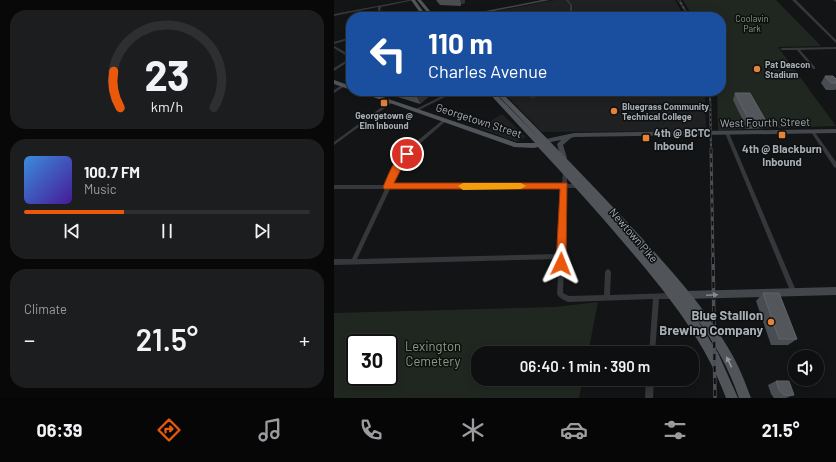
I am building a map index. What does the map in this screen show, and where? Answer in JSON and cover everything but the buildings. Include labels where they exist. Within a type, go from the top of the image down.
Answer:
[{"type":"main road","points":[[413,0],[421,12]]},
{"type":"main road","points":[[419,0],[429,12]]},
{"type":"main road","points":[[467,12],[531,0]]},
{"type":"main road","points":[[484,12],[548,0]]},
{"type":"main road","points":[[334,82],[346,86]]},
{"type":"main road","name":"Georgetown Street","points":[[373,96],[516,145],[526,146],[542,140]]},
{"type":"main road","name":"Newtown Pike","points":[[495,96],[542,140],[564,158],[612,210],[686,295],[715,336],[746,397]]},
{"type":"main road","name":"Newtown Pike","points":[[502,96],[542,140],[673,296],[706,341],[732,398]]},
{"type":"main road","name":"West Fourth Street","points":[[542,140],[574,135],[836,131]]},
{"type":"main road","points":[[564,158],[560,144],[563,140],[574,135]]},
{"type":"main road","points":[[673,296],[836,292]]},
{"type":"street","points":[[349,12],[413,0]]},
{"type":"street","points":[[567,0],[571,5],[570,12]]},
{"type":"street","points":[[794,0],[836,42]]},
{"type":"street","points":[[380,6],[380,12]]},
{"type":"street","points":[[334,15],[346,13]]},
{"type":"street","points":[[334,43],[346,39]]},
{"type":"street","points":[[334,47],[346,54]]},
{"type":"street","points":[[782,49],[836,48]]},
{"type":"street","points":[[798,49],[814,68]]},
{"type":"street","points":[[334,70],[346,62]]},
{"type":"street","points":[[334,92],[346,88]]},
{"type":"street","points":[[416,110],[445,96]]},
{"type":"street","points":[[334,144],[391,102]]},
{"type":"street","points":[[353,262],[398,166],[407,154],[444,120]]},
{"type":"street","points":[[813,132],[836,166]]},
{"type":"street","points":[[727,133],[794,292]]},
{"type":"street","points":[[565,169],[560,294],[562,297],[568,299],[673,296]]},
{"type":"street","points":[[334,187],[580,186]]},
{"type":"street","points":[[334,262],[562,256]]},
{"type":"street","points":[[607,298],[608,272]]},
{"type":"street","points":[[652,346],[656,297]]},
{"type":"street","points":[[649,398],[650,386]]},
{"type":"shaded area","points":[[555,0],[675,0],[681,12],[491,12]]},
{"type":"shaded area","name":"Bluegrass Community Technical College","points":[[507,96],[705,96],[706,131],[542,132]]},
{"type":"shaded area","points":[[502,114],[526,137],[517,142],[479,128]]},
{"type":"green space","name":"Pat Deacon Stadium","points":[[683,0],[776,0],[821,46],[778,47],[836,126],[718,130],[717,96],[726,96],[726,12],[690,12]]},
{"type":"green space","name":"Lexington Cemetery","points":[[598,302],[589,346],[471,346],[471,386],[582,386],[579,398],[334,398],[334,313],[555,307]]},
{"type":"railway","points":[[679,0],[686,12]]},
{"type":"railway","points":[[710,96],[711,150]]},
{"type":"railway","points":[[711,149],[713,259]]},
{"type":"railway","points":[[713,258],[715,398]]},
{"type":"slow traffic","points":[[463,186],[521,186]]},
{"type":"place","name":"Pat Deacon Stadium","points":[[757,69]]},
{"type":"place","name":"Georgetown @ Elm Inbound","points":[[384,103]]},
{"type":"place","name":"Bluegrass Community Technical College","points":[[614,111]]},
{"type":"place","name":"4th @ Blackburn Inbound","points":[[782,135]]},
{"type":"place","name":"4th @ BCTC Inbound","points":[[646,138]]},
{"type":"place","name":"Blue Stallion Brewing Company","points":[[771,322]]},
{"type":"route","points":[[407,154],[398,166],[388,187],[564,186],[561,264]]},
{"type":"park label","name":"Coolavin Park","points":[[752,24]]}]
